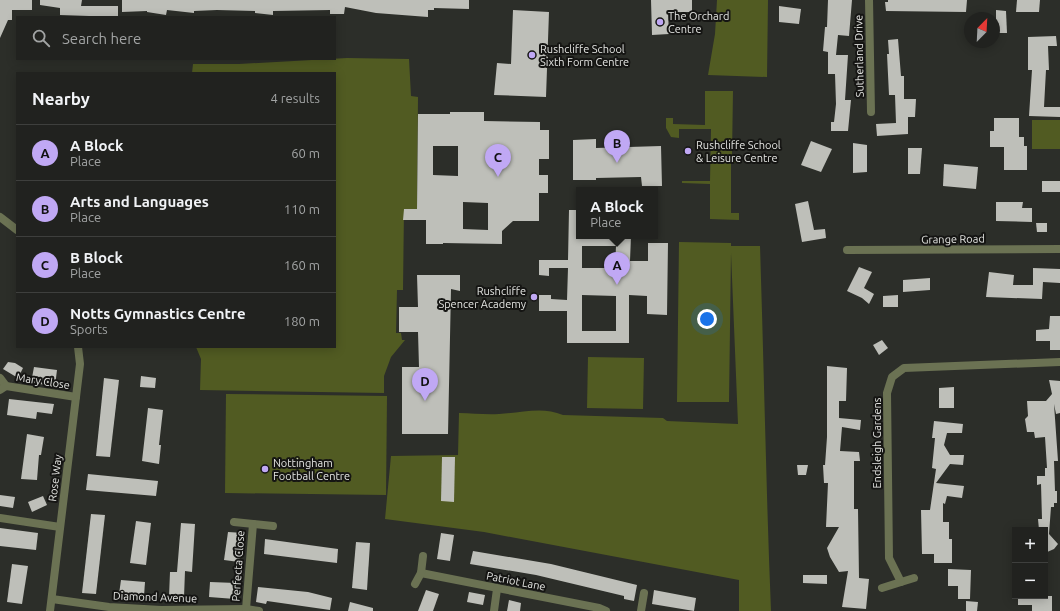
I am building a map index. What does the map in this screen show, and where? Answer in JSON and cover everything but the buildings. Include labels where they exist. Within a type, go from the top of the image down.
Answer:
[{"type":"street","name":"Sutherland Drive","points":[[869,0],[870,112]]},
{"type":"street","points":[[0,217],[16,229]]},
{"type":"street","name":"Grange Road","points":[[847,250],[1060,249]]},
{"type":"street","name":"Rose Way","points":[[50,611],[80,364],[78,348]]},
{"type":"street","name":"Endsleigh Gardens","points":[[901,582],[889,558],[887,393],[892,377],[904,368],[1060,362]]},
{"type":"street","name":"Mary Close","points":[[0,378],[3,388],[76,397]]},
{"type":"street","points":[[0,518],[60,527]]},
{"type":"street","name":"Perfecta Close","points":[[234,522],[273,526]]},
{"type":"street","name":"Perfecta Close","points":[[246,609],[252,524]]},
{"type":"street","points":[[415,584],[421,573],[424,556]]},
{"type":"street","name":"Patriot Lane","points":[[421,573],[599,608],[606,611]]},
{"type":"street","points":[[882,588],[914,578]]},
{"type":"street","points":[[494,611],[497,589]]},
{"type":"street","points":[[641,611],[644,593]]},
{"type":"street","name":"Diamond Avenue","points":[[52,600],[109,607],[161,610],[246,609],[259,611]]},
{"type":"green space","points":[[717,0],[768,0],[767,77],[708,75],[715,34]]},
{"type":"green space","points":[[336,59],[409,59],[411,96],[418,97],[417,209],[404,209],[403,290],[397,290],[396,333],[401,333],[402,340],[405,340],[391,357],[384,376],[384,393],[200,390],[201,359],[196,348],[336,348],[336,72],[192,72],[193,64],[239,64],[336,60]]},
{"type":"green space","points":[[705,91],[733,91],[732,155],[738,156],[738,163],[731,163],[731,213],[739,213],[739,220],[710,219],[710,184],[682,183],[682,181],[710,181],[711,129],[679,129],[679,138],[671,137],[666,128],[666,118],[673,118],[673,124],[705,125]]},
{"type":"green space","points":[[1032,120],[1060,120],[1060,149],[1032,149]]},
{"type":"green space","points":[[679,242],[731,243],[731,246],[760,246],[771,611],[739,611],[739,580],[484,532],[385,519],[391,456],[458,455],[459,413],[494,414],[539,410],[555,412],[563,415],[663,418],[667,421],[738,424],[731,253],[729,402],[677,402]]},
{"type":"green space","points":[[588,357],[644,358],[643,409],[587,408]]},
{"type":"green space","points":[[226,394],[387,396],[386,495],[225,493]]},
{"type":"place","name":"The Orchard Centre","points":[[660,22]]},
{"type":"place","name":"Rushcliffe School Sixth Form Centre","points":[[532,55]]},
{"type":"place","name":"Rushcliffe School & Leisure Centre","points":[[688,151]]},
{"type":"place","name":"Arts and Languages","points":[[617,163]]},
{"type":"place","name":"B Block","points":[[498,177]]},
{"type":"place","name":"A Block","points":[[617,285]]},
{"type":"place","name":"Rushcliffe Spencer Academy","points":[[534,297]]},
{"type":"place","name":"Notts Gymnastics Centre","points":[[425,401]]},
{"type":"place","name":"Nottingham Football Centre","points":[[265,469]]}]
